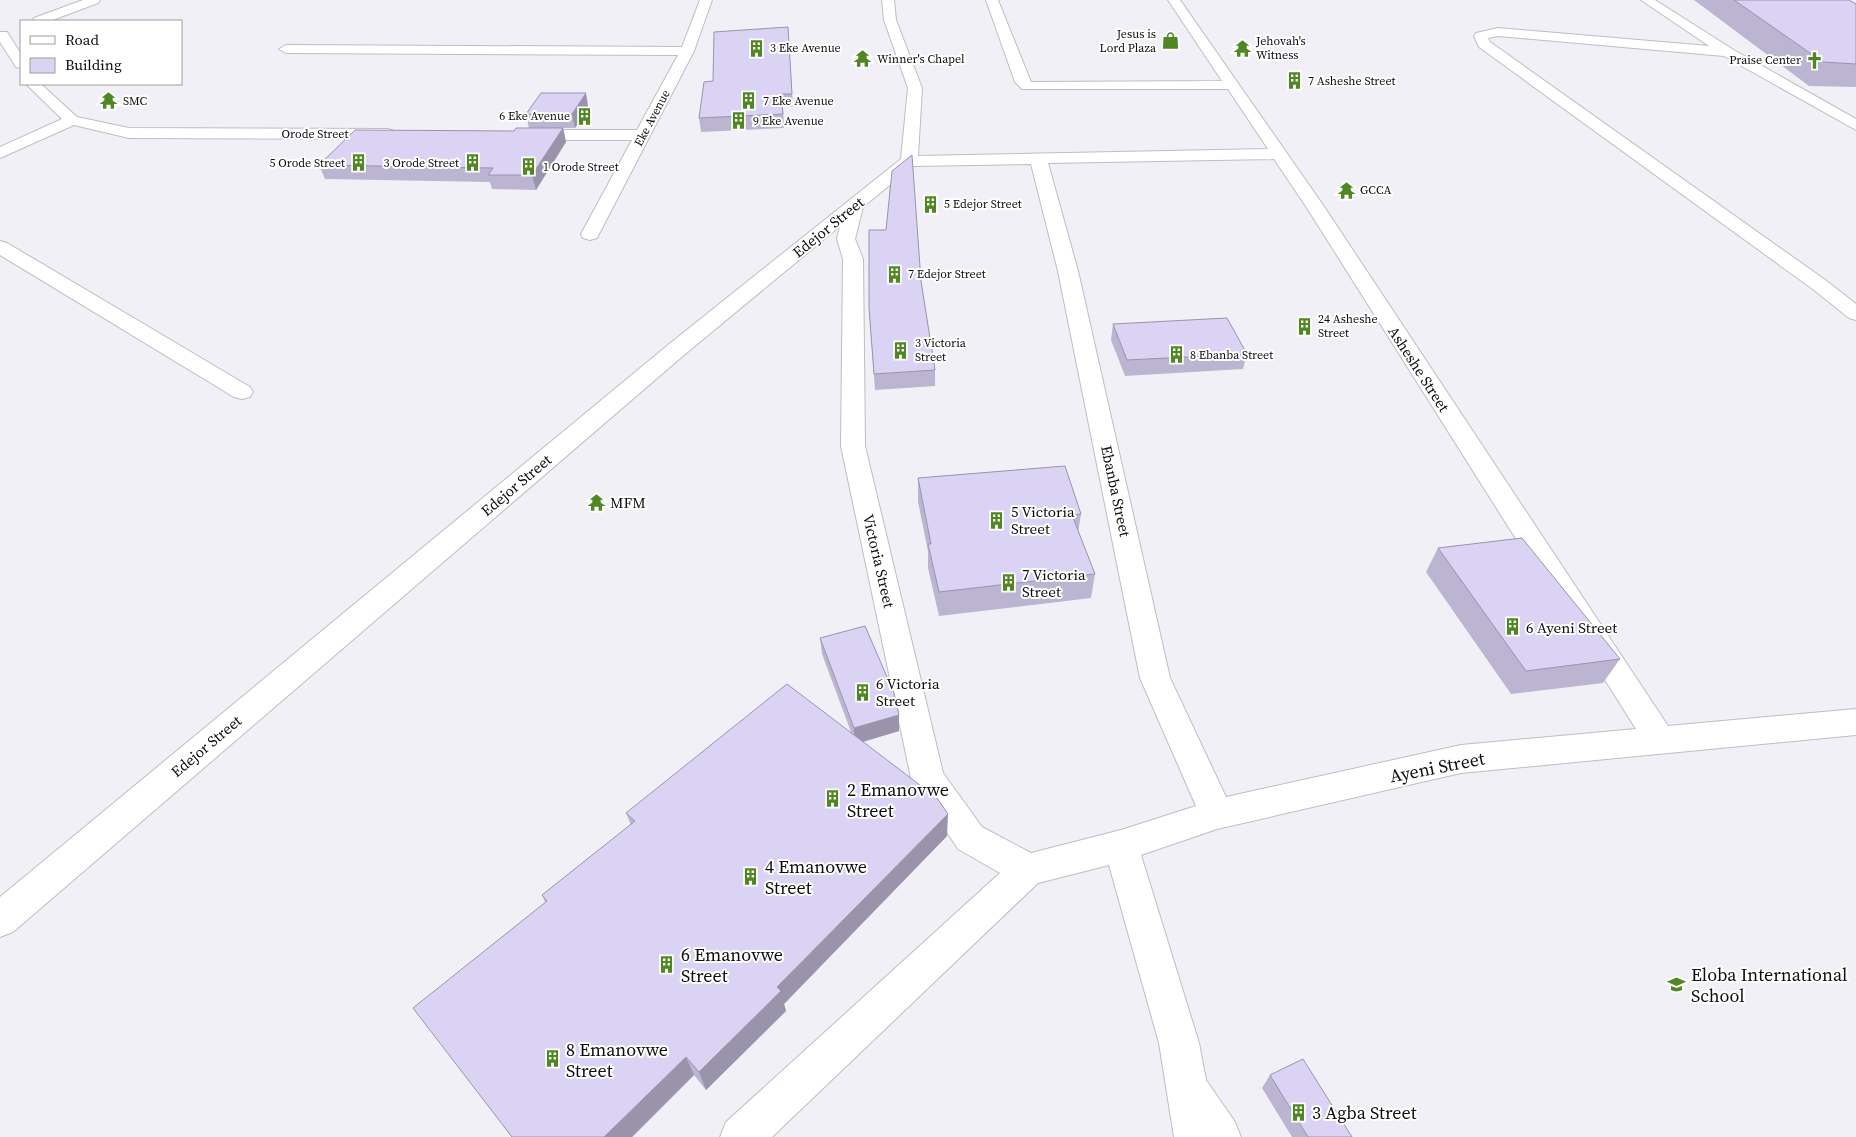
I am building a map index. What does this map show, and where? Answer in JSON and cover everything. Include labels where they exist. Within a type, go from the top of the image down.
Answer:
[{"type":"street","points":[[41,20],[94,0]]},
{"type":"street","name":"Eke Avenue","points":[[590,234],[688,50],[706,0]]},
{"type":"street","points":[[888,0],[890,20],[914,88],[909,161],[1279,154]]},
{"type":"street","points":[[992,0],[1022,82],[1027,86],[1233,85]]},
{"type":"street","name":"Asheshe Street","points":[[1174,0],[1279,154],[1660,740]]},
{"type":"street","points":[[1647,0],[1727,52],[1856,125]]},
{"type":"street","points":[[1727,52],[1498,32],[1481,36],[1484,44],[1821,286],[1856,314]]},
{"type":"street","points":[[6,34],[20,62]]},
{"type":"street","points":[[286,49],[688,50]]},
{"type":"street","name":"Orode Street","points":[[34,85],[72,120],[128,133],[405,134]]},
{"type":"street","points":[[0,153],[72,120]]},
{"type":"street","points":[[514,135],[643,135]]},
{"type":"street","name":"Ebanba Street","points":[[1038,158],[1068,271],[1155,678],[1217,814]]},
{"type":"street","name":"Edejor Street","points":[[0,920],[676,350],[909,161]]},
{"type":"street","name":"Victoria Street","points":[[854,204],[846,239],[853,259],[853,446],[928,778],[970,838],[1028,870]]},
{"type":"street","points":[[0,248],[242,392]]},
{"type":"street","name":"Ayeni Street","points":[[1028,870],[1121,846],[1217,814],[1461,760],[1856,722]]},
{"type":"street","points":[[1121,846],[1179,1043],[1195,1137]]},
{"type":"street","points":[[741,1137],[1028,870]]},
{"type":"street","points":[[1186,1085],[1220,1137]]},
{"type":"building","points":[[1734,0],[1849,0],[1856,4],[1856,64],[1823,62]]},
{"type":"building","points":[[788,27],[792,94],[781,94],[783,114],[699,118],[704,82],[713,81],[714,32]]},
{"type":"building","points":[[541,93],[586,93],[572,114],[526,114]]},
{"type":"building","points":[[516,128],[563,128],[532,175],[488,175],[493,168],[319,165],[355,130],[514,131]]},
{"type":"building","points":[[912,155],[921,281],[935,370],[874,374],[869,308],[869,230],[886,230],[892,171]]},
{"type":"building","points":[[1227,318],[1247,354],[1127,360],[1113,324]]},
{"type":"building","points":[[1065,466],[1081,514],[1072,515],[1095,574],[939,592],[928,544],[931,544],[918,478]]},
{"type":"building","points":[[1522,538],[1620,659],[1526,671],[1438,548]]},
{"type":"building","name":"6 Victoria Street","points":[[865,626],[894,693],[899,715],[854,728],[820,638]]},
{"type":"building","points":[[787,684],[937,798],[948,814],[777,987],[781,991],[699,1072],[686,1057],[604,1137],[512,1137],[413,1008],[547,901],[542,895],[635,821],[626,813]]},
{"type":"building","points":[[1303,1059],[1352,1137],[1308,1137],[1270,1075]]},
{"type":"place","name":"Jesus is Lord Plaza","points":[[1170,41]]},
{"type":"place","name":"3 Eke Avenue","points":[[756,48]]},
{"type":"place","name":"Jehovah's Witness","points":[[1242,48]]},
{"type":"place","name":"Winner's Chapel","points":[[863,59]]},
{"type":"place","name":"Praise Center","points":[[1815,60]]},
{"type":"place","name":"7 Asheshe Street","points":[[1294,81]]},
{"type":"place","name":"SMC","points":[[109,101]]},
{"type":"place","name":"7 Eke Avenue","points":[[749,101]]},
{"type":"place","name":"6 Eke Avenue","points":[[584,116]]},
{"type":"place","name":"9 Eke Avenue","points":[[739,121]]},
{"type":"place","name":"5 Orode Street","points":[[359,163]]},
{"type":"place","name":"3 Orode Street","points":[[473,163]]},
{"type":"place","name":"1 Orode Street","points":[[529,167]]},
{"type":"place","name":"GCCA","points":[[1346,190]]},
{"type":"place","name":"5 Edejor Street","points":[[930,204]]},
{"type":"place","name":"7 Edejor Street","points":[[894,274]]},
{"type":"place","name":"24 Asheshe Street","points":[[1304,326]]},
{"type":"place","name":"3 Victoria Street","points":[[901,350]]},
{"type":"place","name":"8 Ebanba Street","points":[[1176,355]]},
{"type":"place","name":"MFM","points":[[596,502]]},
{"type":"place","name":"5 Victoria Street","points":[[997,520]]},
{"type":"place","name":"7 Victoria Street","points":[[1008,583]]},
{"type":"place","name":"6 Ayeni Street","points":[[1512,627]]},
{"type":"place","name":"6 Victoria Street","points":[[862,692]]},
{"type":"place","name":"2 Emanovwe Street","points":[[833,799]]},
{"type":"place","name":"4 Emanovwe Street","points":[[751,876]]},
{"type":"place","name":"6 Emanovwe Street","points":[[667,964]]},
{"type":"place","name":"Eloba International School","points":[[1677,984]]},
{"type":"place","name":"8 Emanovwe Street","points":[[552,1059]]},
{"type":"place","name":"3 Agba Street","points":[[1298,1112]]}]
